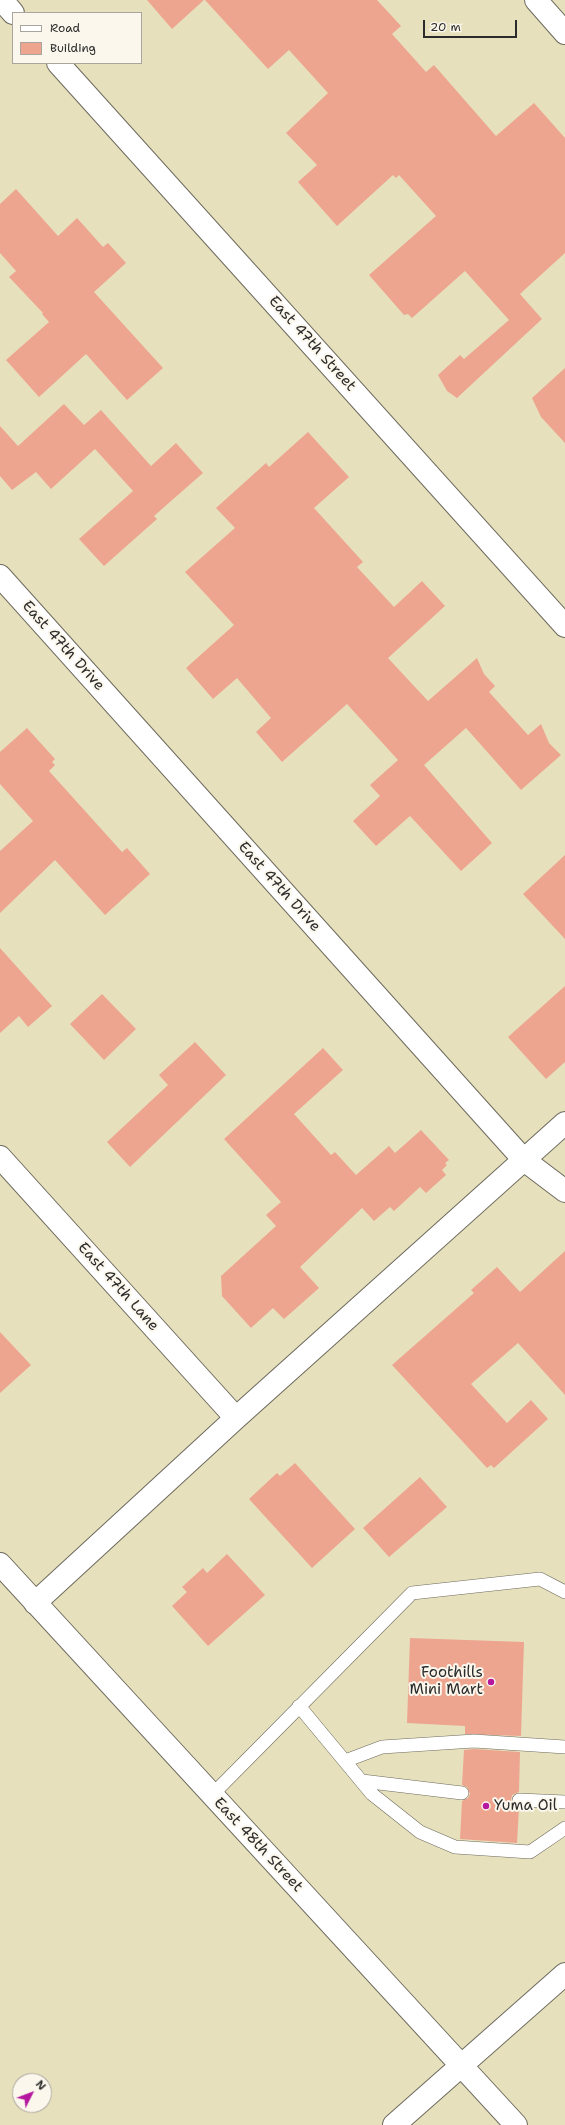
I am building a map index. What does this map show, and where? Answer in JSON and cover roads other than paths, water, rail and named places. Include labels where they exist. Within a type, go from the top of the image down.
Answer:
[{"type":"street","points":[[536,0],[565,33]]},
{"type":"street","name":"East 47th Street","points":[[59,64],[565,626]]},
{"type":"street","name":"East 47th Drive","points":[[0,576],[524,1160],[565,1190]]},
{"type":"street","points":[[35,1603],[236,1418],[565,1123]]},
{"type":"street","name":"East 47th Lane","points":[[0,1157],[236,1418]]},
{"type":"street","name":"East 48th Street","points":[[0,1564],[516,2125]]},
{"type":"street","points":[[394,2125],[565,1974]]},
{"type":"lane","points":[[212,1794],[412,1593],[540,1579],[565,1592]]},
{"type":"lane","points":[[299,1706],[372,1794],[420,1832],[455,1847],[530,1852],[565,1828]]},
{"type":"lane","points":[[345,1761],[382,1747],[474,1741],[565,1747]]},
{"type":"lane","points":[[362,1781],[462,1793]]},
{"type":"lane","points":[[519,1800],[565,1802]]},
{"type":"place","name":"Foothills Mini Mart","points":[[491,1682]]},
{"type":"place","name":"Yuma Oil","points":[[486,1806]]}]
